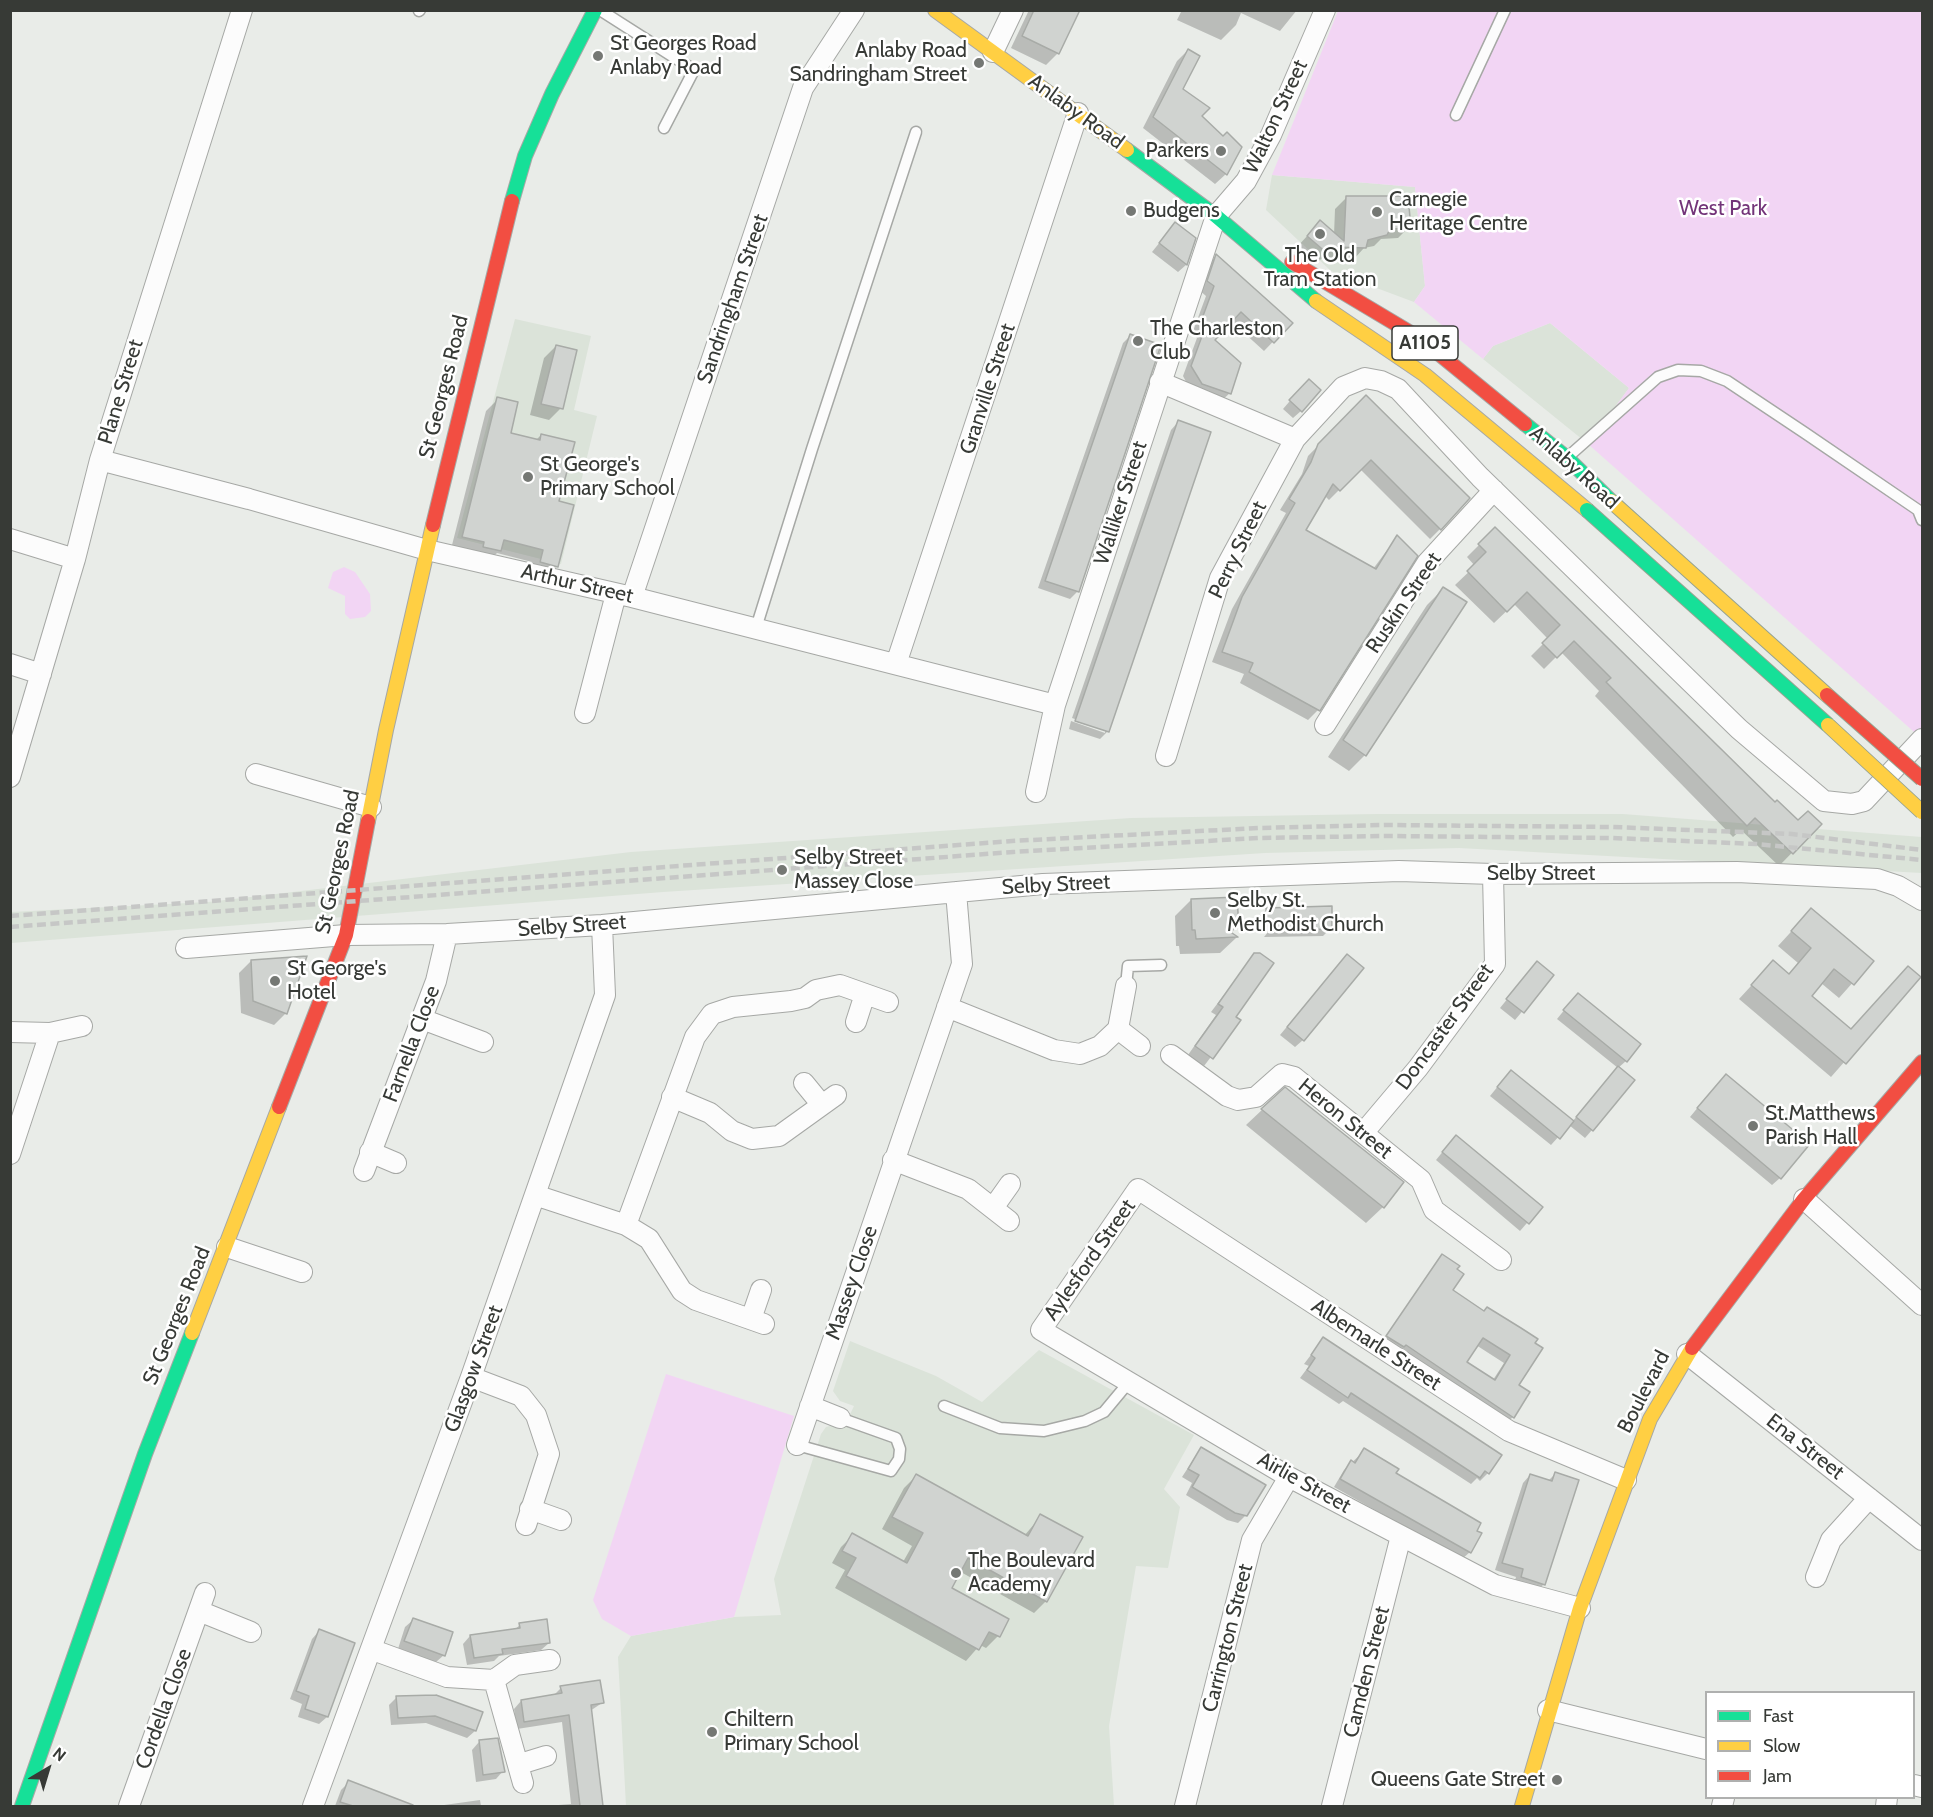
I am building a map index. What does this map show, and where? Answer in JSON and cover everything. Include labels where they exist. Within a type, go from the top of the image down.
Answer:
[{"type":"street","name":"Plane Street","points":[[10,777],[75,559],[100,460],[242,10]]},
{"type":"street","name":"St Georges Road","points":[[22,1806],[145,1454],[346,935],[386,730],[427,549],[461,404],[525,156],[552,94],[595,10]]},
{"type":"street","name":"Sandringham Street","points":[[585,713],[803,88],[854,10]]},
{"type":"street","name":"Anlaby Road","points":[[935,10],[1216,216],[1320,305],[1425,375],[1587,510],[1797,696],[1923,812]]},
{"type":"street","points":[[993,52],[1013,10]]},
{"type":"street","name":"Walton Street","points":[[1216,216],[1246,180],[1271,135],[1325,10]]},
{"type":"street","name":"Granville Street","points":[[896,664],[1078,113]]},
{"type":"street","name":"Anlaby Road","points":[[1216,216],[1421,339],[1567,458],[1611,501],[1923,779]]},
{"type":"street","name":"Walliker Street","points":[[1036,792],[1055,705],[1216,216]]},
{"type":"street","name":"Perry Street","points":[[1166,756],[1220,578],[1295,439],[1343,387],[1365,378],[1381,381],[1398,389],[1494,490]]},
{"type":"street","points":[[1160,382],[1295,439]]},
{"type":"street","name":"Arthur Street","points":[[100,460],[249,498],[427,549],[756,628],[1055,705]]},
{"type":"street","points":[[1494,490],[1739,729],[1824,801],[1852,804],[1864,801],[1923,739]]},
{"type":"street","name":"Ruskin Street","points":[[1325,724],[1426,562],[1494,490]]},
{"type":"street","points":[[10,539],[75,559]]},
{"type":"street","points":[[10,664],[41,674]]},
{"type":"street","points":[[256,774],[371,807]]},
{"type":"street","name":"Selby Street","points":[[186,948],[346,935],[447,934],[602,925],[1043,884],[1400,871],[1493,874],[1737,873],[1876,879],[1898,886],[1923,900]]},
{"type":"street","name":"Doncaster Street","points":[[1364,1132],[1418,1068],[1495,964],[1493,874]]},
{"type":"street","name":"Massey Close","points":[[798,1444],[893,1160],[962,964],[956,892]]},
{"type":"street","name":"Glasgow Street","points":[[315,1806],[471,1377],[605,995],[602,925]]},
{"type":"street","name":"Farnella Close","points":[[396,1163],[367,1161],[436,981],[447,934]]},
{"type":"street","points":[[626,1225],[695,1037],[712,1014],[733,1007],[805,998],[816,990],[840,986],[888,1002]]},
{"type":"street","points":[[947,1007],[1054,1050],[1080,1054],[1100,1046],[1118,1029],[1126,986]]},
{"type":"street","points":[[856,1022],[865,994]]},
{"type":"street","points":[[422,1019],[483,1042]]},
{"type":"street","points":[[10,1032],[50,1033],[82,1026]]},
{"type":"street","points":[[1118,1029],[1140,1046]]},
{"type":"street","points":[[10,1154],[50,1033]]},
{"type":"street","name":"Heron Street","points":[[1171,1055],[1227,1096],[1238,1100],[1256,1097],[1276,1077],[1288,1074],[1364,1132],[1421,1180],[1434,1210],[1501,1260]]},
{"type":"street","name":"Boulevard","points":[[1522,1806],[1548,1710],[1580,1608],[1650,1419],[1687,1354],[1748,1270],[1804,1199],[1923,1062]]},
{"type":"street","points":[[672,1097],[710,1113],[732,1131],[752,1139],[779,1136],[829,1100],[804,1083]]},
{"type":"street","points":[[893,1160],[968,1189],[1009,1221]]},
{"type":"street","points":[[993,1208],[1010,1184]]},
{"type":"street","name":"Aylesford Street","points":[[1041,1330],[1138,1189]]},
{"type":"street","name":"Albemarle Street","points":[[1138,1189],[1509,1431],[1626,1480]]},
{"type":"street","points":[[536,1195],[626,1225],[649,1239],[682,1291],[696,1300],[758,1322],[761,1290]]},
{"type":"street","points":[[1804,1199],[1923,1305]]},
{"type":"street","points":[[227,1247],[302,1272]]},
{"type":"street","name":"Airlie Street","points":[[1041,1330],[1289,1477],[1495,1586],[1580,1608]]},
{"type":"street","name":"Ena Street","points":[[1687,1354],[1923,1540]]},
{"type":"street","points":[[471,1377],[521,1396],[536,1415],[549,1454],[528,1517],[561,1520]]},
{"type":"street","points":[[810,1407],[840,1418]]},
{"type":"street","name":"Carrington Street","points":[[1185,1806],[1252,1540],[1289,1477]]},
{"type":"street","points":[[1816,1577],[1831,1540],[1869,1498]]},
{"type":"street","name":"Camden Street","points":[[1332,1806],[1401,1536]]},
{"type":"street","name":"Cordella Close","points":[[129,1806],[202,1602],[251,1632]]},
{"type":"street","points":[[373,1650],[447,1677],[494,1680],[514,1665],[550,1660]]},
{"type":"street","points":[[494,1680],[521,1773],[546,1756]]},
{"type":"street","points":[[1548,1710],[1705,1749]]},
{"type":"lane","points":[[600,10],[694,70],[664,128]]},
{"type":"lane","points":[[1456,115],[1505,10]]},
{"type":"lane","points":[[756,628],[916,132]]},
{"type":"lane","points":[[1567,458],[1612,415],[1658,377],[1678,370],[1701,371],[1727,381],[1805,433],[1918,510],[1923,520]]},
{"type":"lane","points":[[1126,986],[1128,966],[1161,965]]},
{"type":"lane","points":[[944,1406],[1000,1428],[1044,1431],[1085,1421],[1104,1412],[1129,1382]]},
{"type":"lane","points":[[798,1444],[891,1471],[898,1459],[900,1449],[896,1438],[840,1418]]},
{"type":"shaded area","points":[[1272,175],[1415,187],[1425,286],[1414,302],[1331,271],[1266,210]]},
{"type":"shaded area","name":"St George's Primary School","points":[[515,319],[591,336],[574,410],[597,416],[561,564],[457,538]]},
{"type":"shaded area","points":[[1550,323],[1629,388],[1588,444],[1483,359],[1493,346]]},
{"type":"shaded area","points":[[1377,814],[1623,814],[1922,837],[1922,873],[1459,848],[1265,853],[663,892],[11,943],[11,912],[208,902],[631,852],[1131,818]]},
{"type":"shaded area","name":"The Boulevard Academy","points":[[850,1341],[936,1376],[982,1402],[1039,1350],[1194,1435],[1164,1489],[1180,1507],[1168,1568],[1136,1566],[1109,1726],[1114,1806],[626,1806],[618,1657],[631,1636],[734,1617],[781,1615],[774,1579],[821,1434],[826,1427],[833,1425],[843,1429],[854,1406],[840,1401],[833,1391]]},
{"type":"green space","name":"West Park","points":[[1338,11],[1922,11],[1922,739],[1588,444],[1629,388],[1550,323],[1493,346],[1483,359],[1414,302],[1425,286],[1415,187],[1272,175]]},
{"type":"green space","points":[[344,567],[355,572],[370,594],[371,611],[365,617],[350,619],[345,614],[345,596],[328,588],[333,572]]},
{"type":"green space","points":[[666,1374],[794,1416],[734,1617],[631,1636],[602,1619],[593,1600]]},
{"type":"building","points":[[1034,10],[1080,10],[1059,54],[1022,36]]},
{"type":"building","points":[[1188,49],[1200,56],[1183,89],[1210,108],[1202,116],[1223,136],[1227,132],[1242,147],[1227,175],[1153,117]]},
{"type":"building","name":"Carnegie Heritage Centre","points":[[1346,196],[1408,196],[1411,228],[1390,229],[1387,235],[1368,240],[1366,248],[1334,247],[1328,254],[1307,236],[1320,220],[1344,241]]},
{"type":"building","points":[[1175,222],[1196,238],[1187,265],[1159,243]]},
{"type":"building","points":[[1216,254],[1293,323],[1274,343],[1241,312],[1215,340],[1241,363],[1231,394],[1202,384],[1191,366],[1205,328],[1200,324],[1214,286],[1207,281]]},
{"type":"building","points":[[1130,334],[1161,345],[1079,592],[1045,581]]},
{"type":"building","points":[[556,345],[577,350],[563,409],[541,404]]},
{"type":"building","points":[[1309,379],[1321,390],[1302,412],[1289,400]]},
{"type":"building","points":[[1366,395],[1470,498],[1441,530],[1371,460],[1340,491],[1333,484],[1306,530],[1376,569],[1397,535],[1418,556],[1320,711],[1249,672],[1253,663],[1222,652],[1242,597],[1295,503],[1289,499],[1311,462],[1318,444]]},
{"type":"building","points":[[497,397],[518,402],[511,433],[540,440],[541,434],[575,442],[559,501],[574,505],[558,567],[540,562],[543,550],[504,540],[501,551],[483,547],[484,542],[462,537]]},
{"type":"building","points":[[1178,420],[1211,432],[1109,732],[1075,721]]},
{"type":"building","points":[[1495,527],[1775,802],[1777,800],[1798,820],[1808,811],[1822,824],[1793,854],[1755,818],[1747,826],[1606,682],[1611,678],[1574,641],[1557,658],[1542,643],[1560,625],[1527,592],[1507,612],[1467,571],[1486,552],[1478,544]]},
{"type":"building","points":[[1443,587],[1467,602],[1366,756],[1343,740]]},
{"type":"building","name":"Selby St. Methodist Church","points":[[1237,897],[1239,928],[1231,928],[1229,931],[1238,937],[1196,939],[1195,930],[1192,930],[1191,899]]},
{"type":"building","points":[[1332,906],[1332,929],[1270,930],[1273,926],[1267,926],[1266,908]]},
{"type":"building","points":[[1811,908],[1874,961],[1854,985],[1834,969],[1812,996],[1851,1029],[1908,966],[1921,977],[1846,1064],[1751,985],[1773,960],[1789,974],[1811,948],[1791,931]]},
{"type":"building","points":[[1254,953],[1260,953],[1274,963],[1236,1017],[1241,1020],[1213,1059],[1195,1046],[1223,1007],[1218,1004]]},
{"type":"building","points":[[1347,954],[1364,968],[1304,1041],[1287,1027]]},
{"type":"building","name":"St George's Hotel","points":[[307,956],[287,1014],[253,1001],[251,960]]},
{"type":"building","points":[[1537,961],[1554,975],[1524,1013],[1506,999]]},
{"type":"building","points":[[1578,993],[1641,1044],[1627,1062],[1563,1010]]},
{"type":"building","points":[[1618,1066],[1635,1080],[1593,1131],[1576,1117]]},
{"type":"building","points":[[1511,1070],[1574,1121],[1560,1139],[1497,1087]]},
{"type":"building","name":"St.Matthews Parish Hall","points":[[1726,1074],[1810,1144],[1781,1179],[1697,1108]]},
{"type":"building","points":[[1285,1087],[1404,1182],[1384,1208],[1261,1109]]},
{"type":"building","points":[[1456,1135],[1543,1207],[1529,1224],[1442,1152]]},
{"type":"building","points":[[1442,1254],[1460,1266],[1457,1269],[1464,1274],[1453,1290],[1484,1311],[1487,1307],[1521,1328],[1538,1339],[1535,1343],[1543,1348],[1519,1385],[1530,1392],[1514,1418],[1406,1345],[1404,1347],[1386,1336]],"holes":[[[1483,1338],[1510,1355],[1495,1380],[1467,1362]]]},
{"type":"building","points":[[1323,1337],[1502,1455],[1489,1474],[1485,1471],[1480,1478],[1351,1393],[1348,1398],[1307,1370],[1315,1358],[1311,1355]]},
{"type":"building","points":[[1201,1447],[1266,1485],[1247,1516],[1235,1513],[1192,1487],[1199,1475],[1188,1469]]},
{"type":"building","points":[[1364,1448],[1399,1469],[1396,1473],[1481,1523],[1477,1531],[1482,1533],[1471,1553],[1340,1479],[1351,1460],[1355,1463]]},
{"type":"building","points":[[1555,1472],[1579,1480],[1545,1585],[1521,1577],[1523,1569],[1502,1563],[1530,1474],[1552,1481]]},
{"type":"building","points":[[916,1474],[1028,1536],[1040,1514],[1083,1537],[1047,1602],[968,1558],[952,1588],[1009,1619],[1000,1637],[989,1632],[979,1650],[846,1576],[856,1558],[842,1551],[852,1533],[907,1563],[923,1533],[892,1517]]},
{"type":"building","points":[[413,1618],[453,1632],[445,1656],[404,1641]]},
{"type":"building","points":[[547,1619],[550,1643],[502,1649],[503,1654],[474,1658],[470,1635],[520,1628],[519,1623]]},
{"type":"building","points":[[319,1629],[355,1643],[328,1717],[305,1709],[309,1696],[296,1691]]},
{"type":"building","points":[[600,1680],[604,1703],[591,1705],[603,1806],[580,1806],[569,1715],[524,1722],[521,1700],[562,1693],[560,1686]]},
{"type":"building","points":[[436,1695],[483,1712],[476,1731],[435,1716],[398,1718],[396,1696]]},
{"type":"building","points":[[498,1738],[505,1772],[483,1775],[479,1740]]},
{"type":"building","points":[[348,1780],[413,1806],[353,1806],[340,1802]]},
{"type":"railway","points":[[10,916],[1012,841],[1258,828],[1384,825],[1613,827],[1792,834],[1922,850]]},
{"type":"railway","points":[[10,927],[1013,852],[1259,838],[1384,836],[1613,838],[1756,844],[1922,860]]},
{"type":"traffic: fast","points":[[512,201],[525,156],[552,94],[595,10]]},
{"type":"traffic: fast","points":[[1127,150],[1216,216],[1316,301]]},
{"type":"traffic: fast","points":[[1525,424],[1567,458],[1611,501]]},
{"type":"traffic: fast","points":[[1587,510],[1828,725]]},
{"type":"traffic: fast","points":[[22,1806],[145,1454],[192,1333]]},
{"type":"traffic: slow","points":[[935,10],[1127,150]]},
{"type":"traffic: slow","points":[[1316,301],[1425,375],[1587,510]]},
{"type":"traffic: slow","points":[[1611,501],[1827,695]]},
{"type":"traffic: slow","points":[[368,821],[386,730],[433,525]]},
{"type":"traffic: slow","points":[[1828,725],[1922,812]]},
{"type":"traffic: slow","points":[[192,1333],[279,1107]]},
{"type":"traffic: slow","points":[[1522,1806],[1580,1608],[1650,1419],[1692,1348]]},
{"type":"traffic: jam","points":[[433,525],[512,201]]},
{"type":"traffic: jam","points":[[1292,262],[1421,339],[1525,424]]},
{"type":"traffic: jam","points":[[1827,695],[1922,779]]},
{"type":"traffic: jam","points":[[279,1107],[346,935],[368,821]]},
{"type":"traffic: jam","points":[[1692,1348],[1804,1199],[1922,1062]]},
{"type":"place","name":"St Georges Road Anlaby Road","points":[[598,56]]},
{"type":"place","name":"Anlaby Road Sandringham Street","points":[[979,63]]},
{"type":"place","name":"Parkers","points":[[1221,151]]},
{"type":"place","name":"Budgens","points":[[1131,211]]},
{"type":"place","name":"Carnegie Heritage Centre","points":[[1377,212]]},
{"type":"place","name":"The Old Tram Station","points":[[1320,234]]},
{"type":"place","name":"The Charleston Club","points":[[1138,341]]},
{"type":"place","name":"St George's Primary School","points":[[528,477]]},
{"type":"place","name":"Selby Street Massey Close","points":[[782,870]]},
{"type":"place","name":"Selby St. Methodist Church","points":[[1215,913]]},
{"type":"place","name":"St George's Hotel","points":[[275,981]]},
{"type":"place","name":"St.Matthews Parish Hall","points":[[1753,1126]]},
{"type":"place","name":"The Boulevard Academy","points":[[956,1573]]},
{"type":"place","name":"Chiltern Primary School","points":[[712,1732]]},
{"type":"place","name":"Queens Gate Street","points":[[1557,1780]]}]
